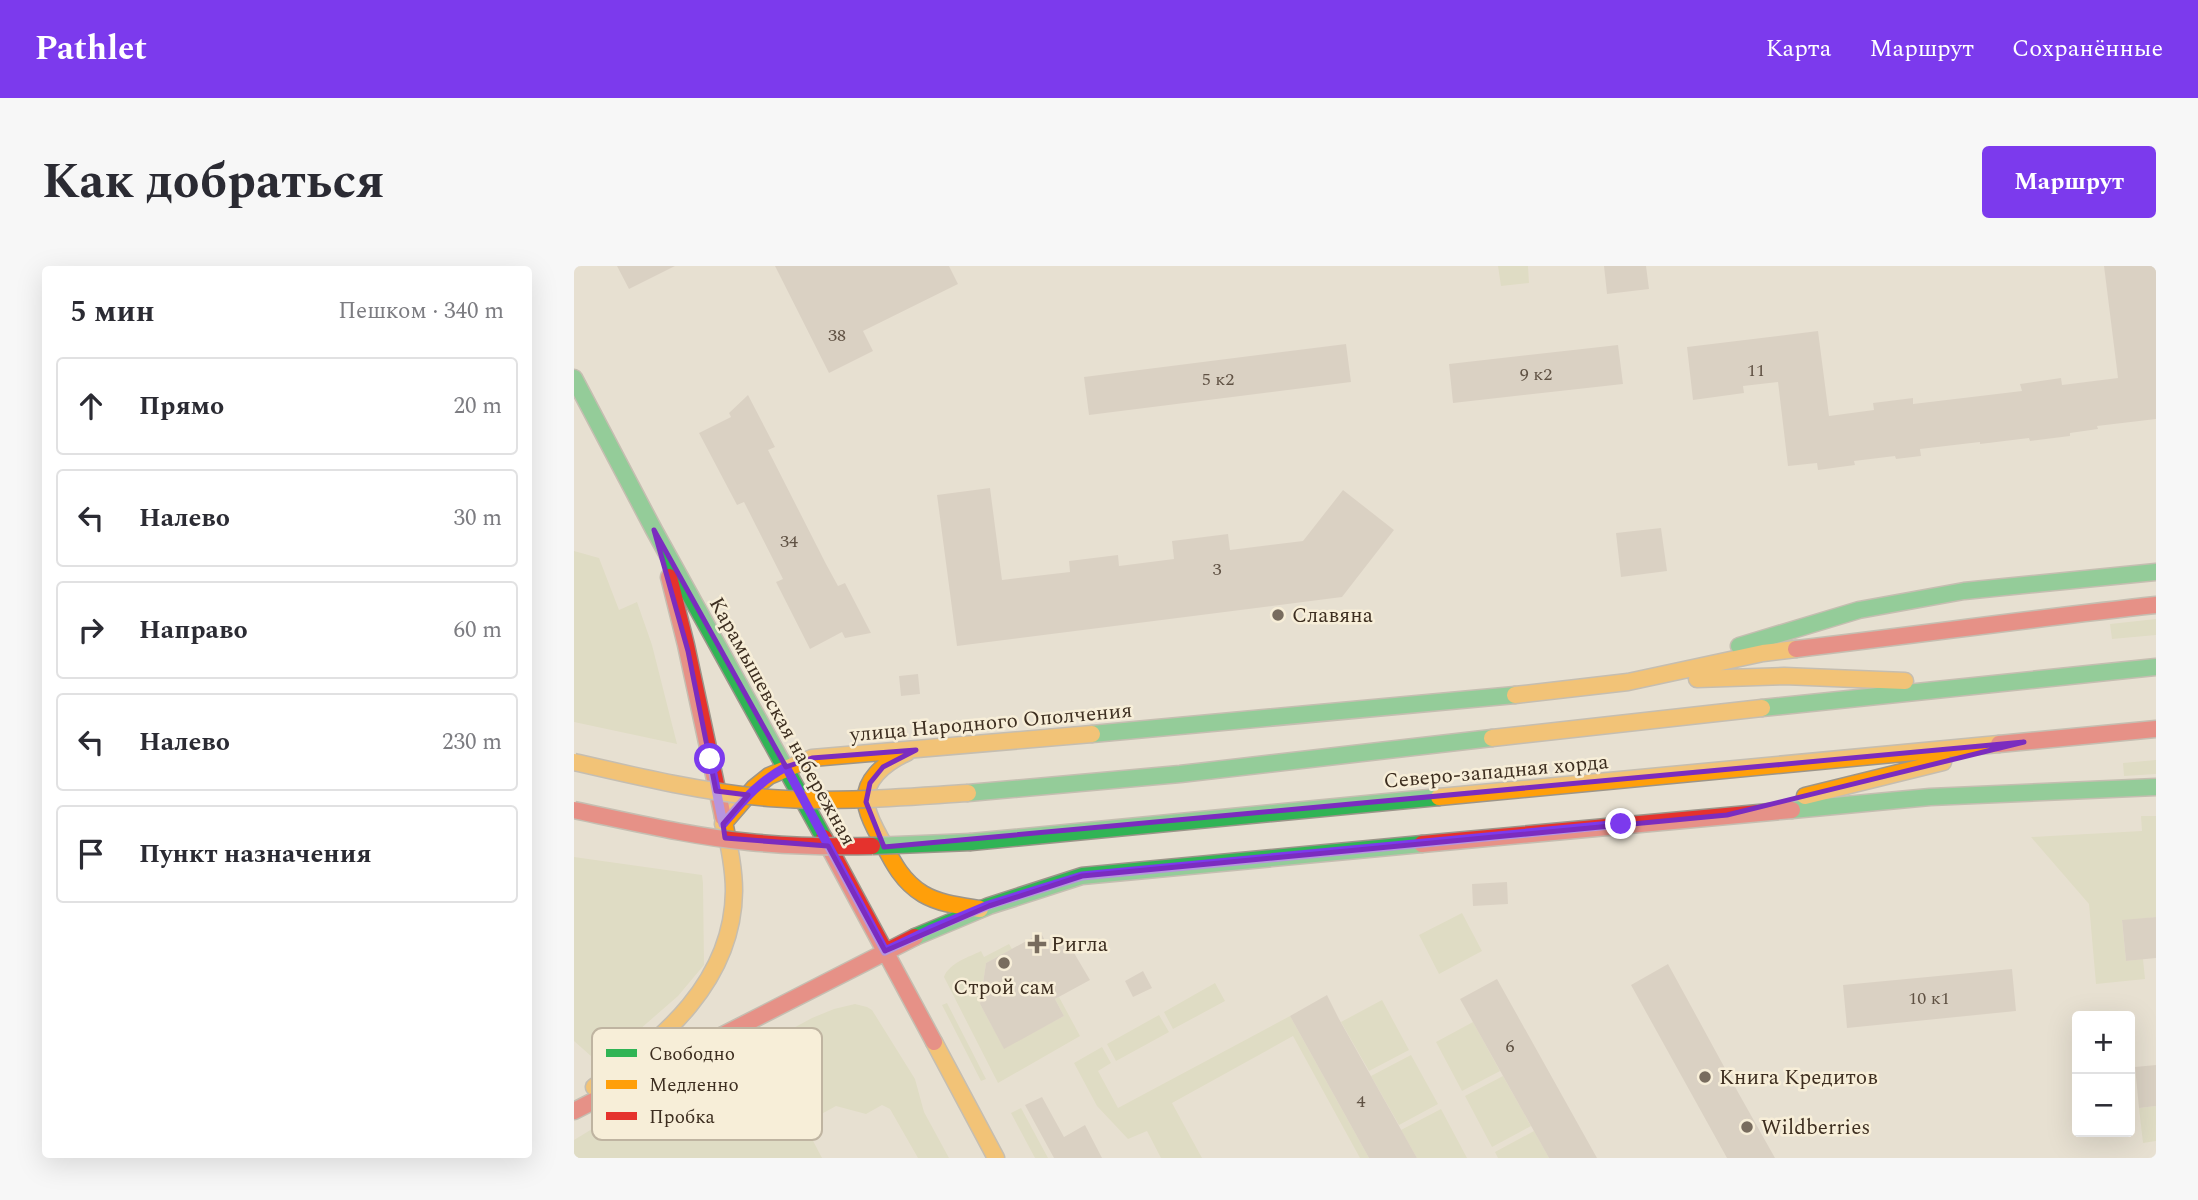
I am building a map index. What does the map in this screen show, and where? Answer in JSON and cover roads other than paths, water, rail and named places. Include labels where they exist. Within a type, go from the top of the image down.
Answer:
[{"type":"main road","name":"Карамышевская набережная","points":[[574,378],[996,1158]]},
{"type":"main road","points":[[654,530],[688,651],[734,889],[732,922],[724,951],[712,977],[695,1000],[668,1028]]},
{"type":"main road","points":[[1628,682],[1859,610],[1964,591],[2156,572]]},
{"type":"main road","points":[[1628,682],[1763,653],[2022,619],[2156,605]]},
{"type":"main road","points":[[1628,682],[1784,676],[1968,686],[2156,667]]},
{"type":"main road","name":"улица Народного Ополчения","points":[[723,824],[768,776],[812,758],[1468,701],[1628,682]]},
{"type":"main road","name":"Северо-западная хорда","points":[[574,762],[683,787],[771,798],[870,799],[1180,774],[1968,686]]},
{"type":"main road","points":[[1727,816],[2024,742],[2156,729]]},
{"type":"main road","name":"Северо-западная хорда","points":[[574,810],[680,831],[772,844],[868,848],[971,842],[2024,742]]},
{"type":"main road","points":[[916,750],[897,756],[883,766],[870,783],[866,802],[872,822],[892,863],[907,883],[924,895],[950,904],[980,909]]},
{"type":"main road","points":[[735,1028],[929,930],[980,909],[1082,876],[1122,870],[1930,797],[2156,788]]},
{"type":"main road","points":[[574,1100],[592,1089]]},
{"type":"main road","points":[[574,1111],[592,1102]]},
{"type":"place","name":"Славяна","points":[[1278,615]]},
{"type":"place","name":"Ригла","points":[[1037,944]]},
{"type":"place","name":"Строй сам","points":[[1004,963]]},
{"type":"place","name":"Книга Кредитов","points":[[1705,1077]]},
{"type":"place","name":"Wildberries","points":[[1747,1127]]}]
